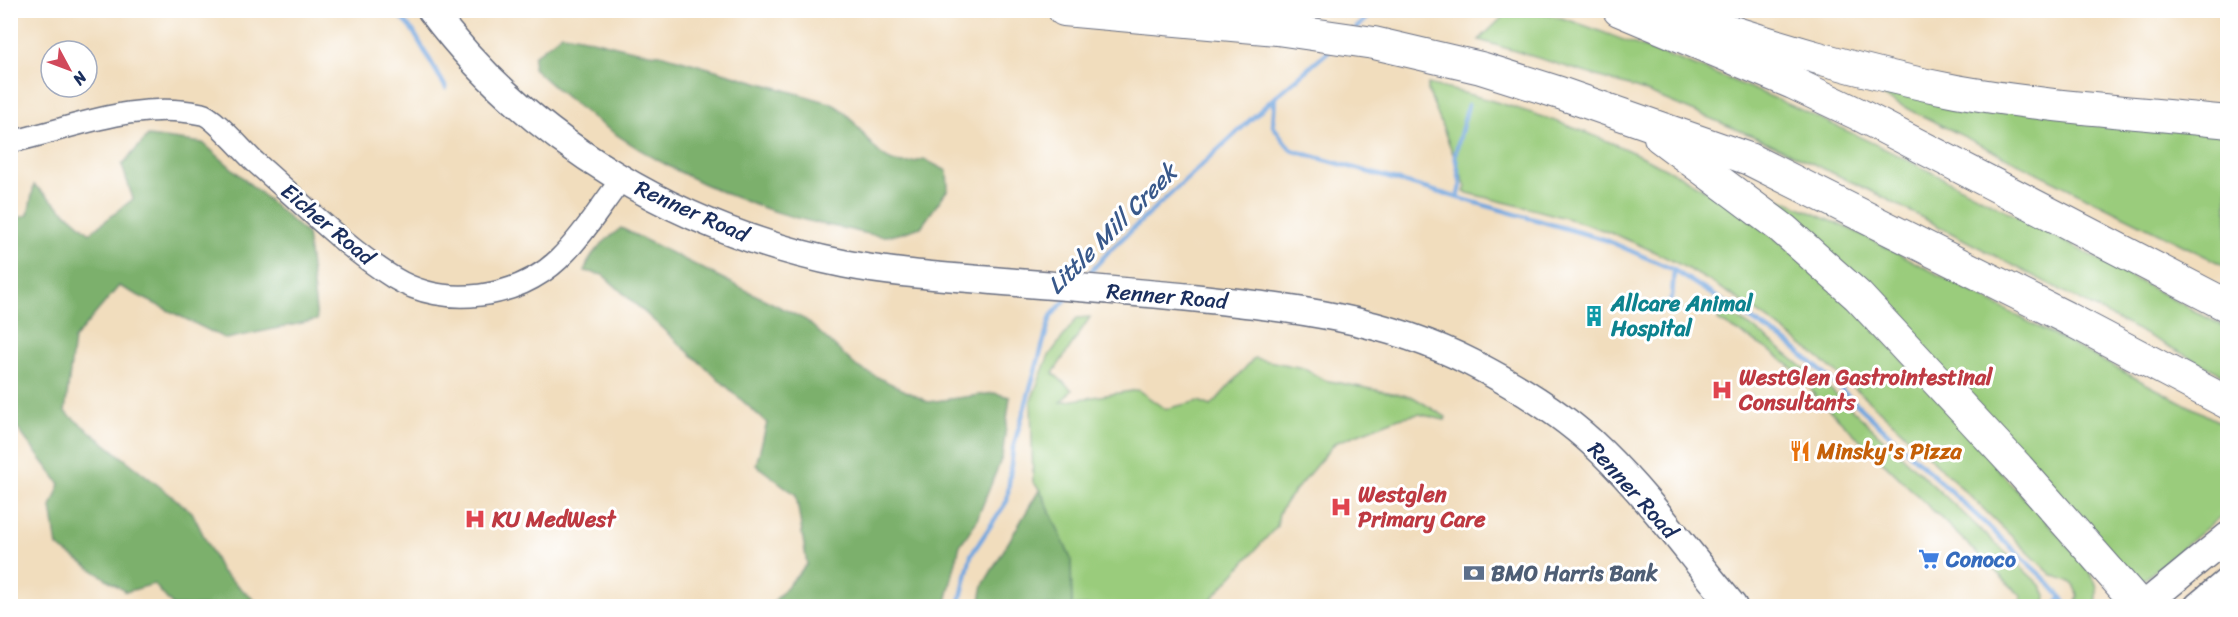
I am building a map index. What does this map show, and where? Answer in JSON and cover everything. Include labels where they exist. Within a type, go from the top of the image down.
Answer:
[{"type":"highway","points":[[1064,10],[1277,29],[1374,43],[1481,68],[1637,119],[1749,159],[2059,314],[2228,404]]},
{"type":"highway","points":[[1619,10],[1793,83],[1858,114],[2228,306]]},
{"type":"highway","points":[[1649,10],[1666,11],[1824,61],[1954,90],[1999,98],[2228,122]]},
{"type":"highway","points":[[1637,119],[1783,229],[1858,296],[2142,606]]},
{"type":"main road","name":"Renner Road","points":[[431,10],[480,66],[522,107],[621,180],[671,206],[719,227],[786,249],[844,264],[964,278],[1174,296],[1331,315],[1428,343],[1473,363],[1551,411],[1600,450],[1732,606]]},
{"type":"main road","points":[[2142,606],[2228,536]]},
{"type":"main road","points":[[2198,606],[2228,581]]},
{"type":"street","name":"Eicher Road","points":[[10,142],[89,120],[149,109],[205,114],[356,250],[396,279],[442,295],[468,296],[510,289],[547,269],[571,246],[621,180]]},
{"type":"green space","points":[[1510,10],[1560,17],[1716,74],[1791,106],[1939,176],[2227,328],[2227,377],[1871,191],[1767,142],[1642,90],[1479,40]]},
{"type":"green space","points":[[562,34],[635,51],[660,54],[830,103],[843,111],[881,155],[893,161],[907,163],[924,159],[947,171],[948,189],[921,227],[886,236],[798,218],[715,189],[637,148],[566,97],[533,68],[534,56]]},
{"type":"green space","points":[[1428,84],[1522,110],[1613,144],[1700,187],[1741,213],[1780,242],[1843,297],[1901,357],[2070,548],[2091,574],[2096,584],[2096,606],[2075,606],[2078,596],[2072,584],[2052,575],[1848,382],[1794,338],[1737,298],[1677,263],[1595,227],[1464,192],[1466,187],[1428,90]]},
{"type":"green space","points":[[1860,85],[2227,130],[2227,267]]},
{"type":"green space","points":[[148,136],[203,143],[307,234],[317,320],[226,339],[119,286],[74,339],[65,412],[192,512],[221,571],[261,606],[173,606],[154,584],[126,592],[57,546],[51,507],[60,484],[11,420],[11,220],[28,215],[34,185],[90,233],[133,199],[122,165]]},
{"type":"green space","points":[[1749,185],[1861,234],[2227,426],[2227,511],[2140,583]]},
{"type":"green space","points":[[621,228],[806,320],[857,367],[928,402],[994,393],[1010,397],[1002,457],[976,522],[960,545],[945,606],[770,606],[807,564],[796,495],[756,465],[767,423],[603,275],[585,271],[594,252]]},
{"type":"green space","points":[[1724,311],[1755,329],[1829,388],[2041,586],[2046,596],[2045,606],[2017,606],[2022,597],[1816,397],[1787,363],[1718,320]]},
{"type":"green space","points":[[1090,317],[1053,373],[1072,390],[1061,402],[1138,390],[1165,409],[1199,401],[1211,406],[1254,358],[1303,368],[1324,380],[1413,397],[1446,417],[1445,420],[1419,414],[1399,418],[1335,443],[1288,499],[1279,513],[1277,526],[1205,606],[1072,606],[1070,559],[1040,490],[1033,482],[1031,401],[1048,357],[1077,318]]},
{"type":"green space","points":[[1040,489],[1071,559],[1072,606],[979,606],[983,585]]},
{"type":"waterway","name":"Little Mill Creek","points":[[1356,28],[1377,10]]},
{"type":"waterway","points":[[2220,10],[2228,12]]},
{"type":"waterway","points":[[402,19],[413,31],[446,88]]},
{"type":"waterway","name":"Little Mill Creek","points":[[1085,278],[1110,250],[1275,97],[1331,49]]},
{"type":"waterway","points":[[1275,97],[1273,126],[1291,150],[1606,240],[1672,269],[1787,342],[2047,581],[2069,606]]},
{"type":"waterway","points":[[1458,198],[1461,185],[1455,155],[1468,105]]},
{"type":"waterway","points":[[1666,309],[1672,297],[1674,270]]},
{"type":"waterway","name":"Little Mill Creek","points":[[959,606],[971,555],[1007,501],[1013,448],[1051,316],[1069,296]]},
{"type":"waterway","points":[[2055,606],[2061,597]]},
{"type":"place","name":"Allcare Animal Hospital","points":[[1594,316]]},
{"type":"place","name":"WestGlen Gastrointestinal Consultants","points":[[1722,390]]},
{"type":"place","name":"Minsky's Pizza","points":[[1800,451]]},
{"type":"place","name":"Westglen Primary Care","points":[[1341,507]]},
{"type":"place","name":"KU MedWest","points":[[475,519]]},
{"type":"place","name":"Conoco","points":[[1929,559]]},
{"type":"place","name":"BMO Harris Bank","points":[[1474,573]]}]
